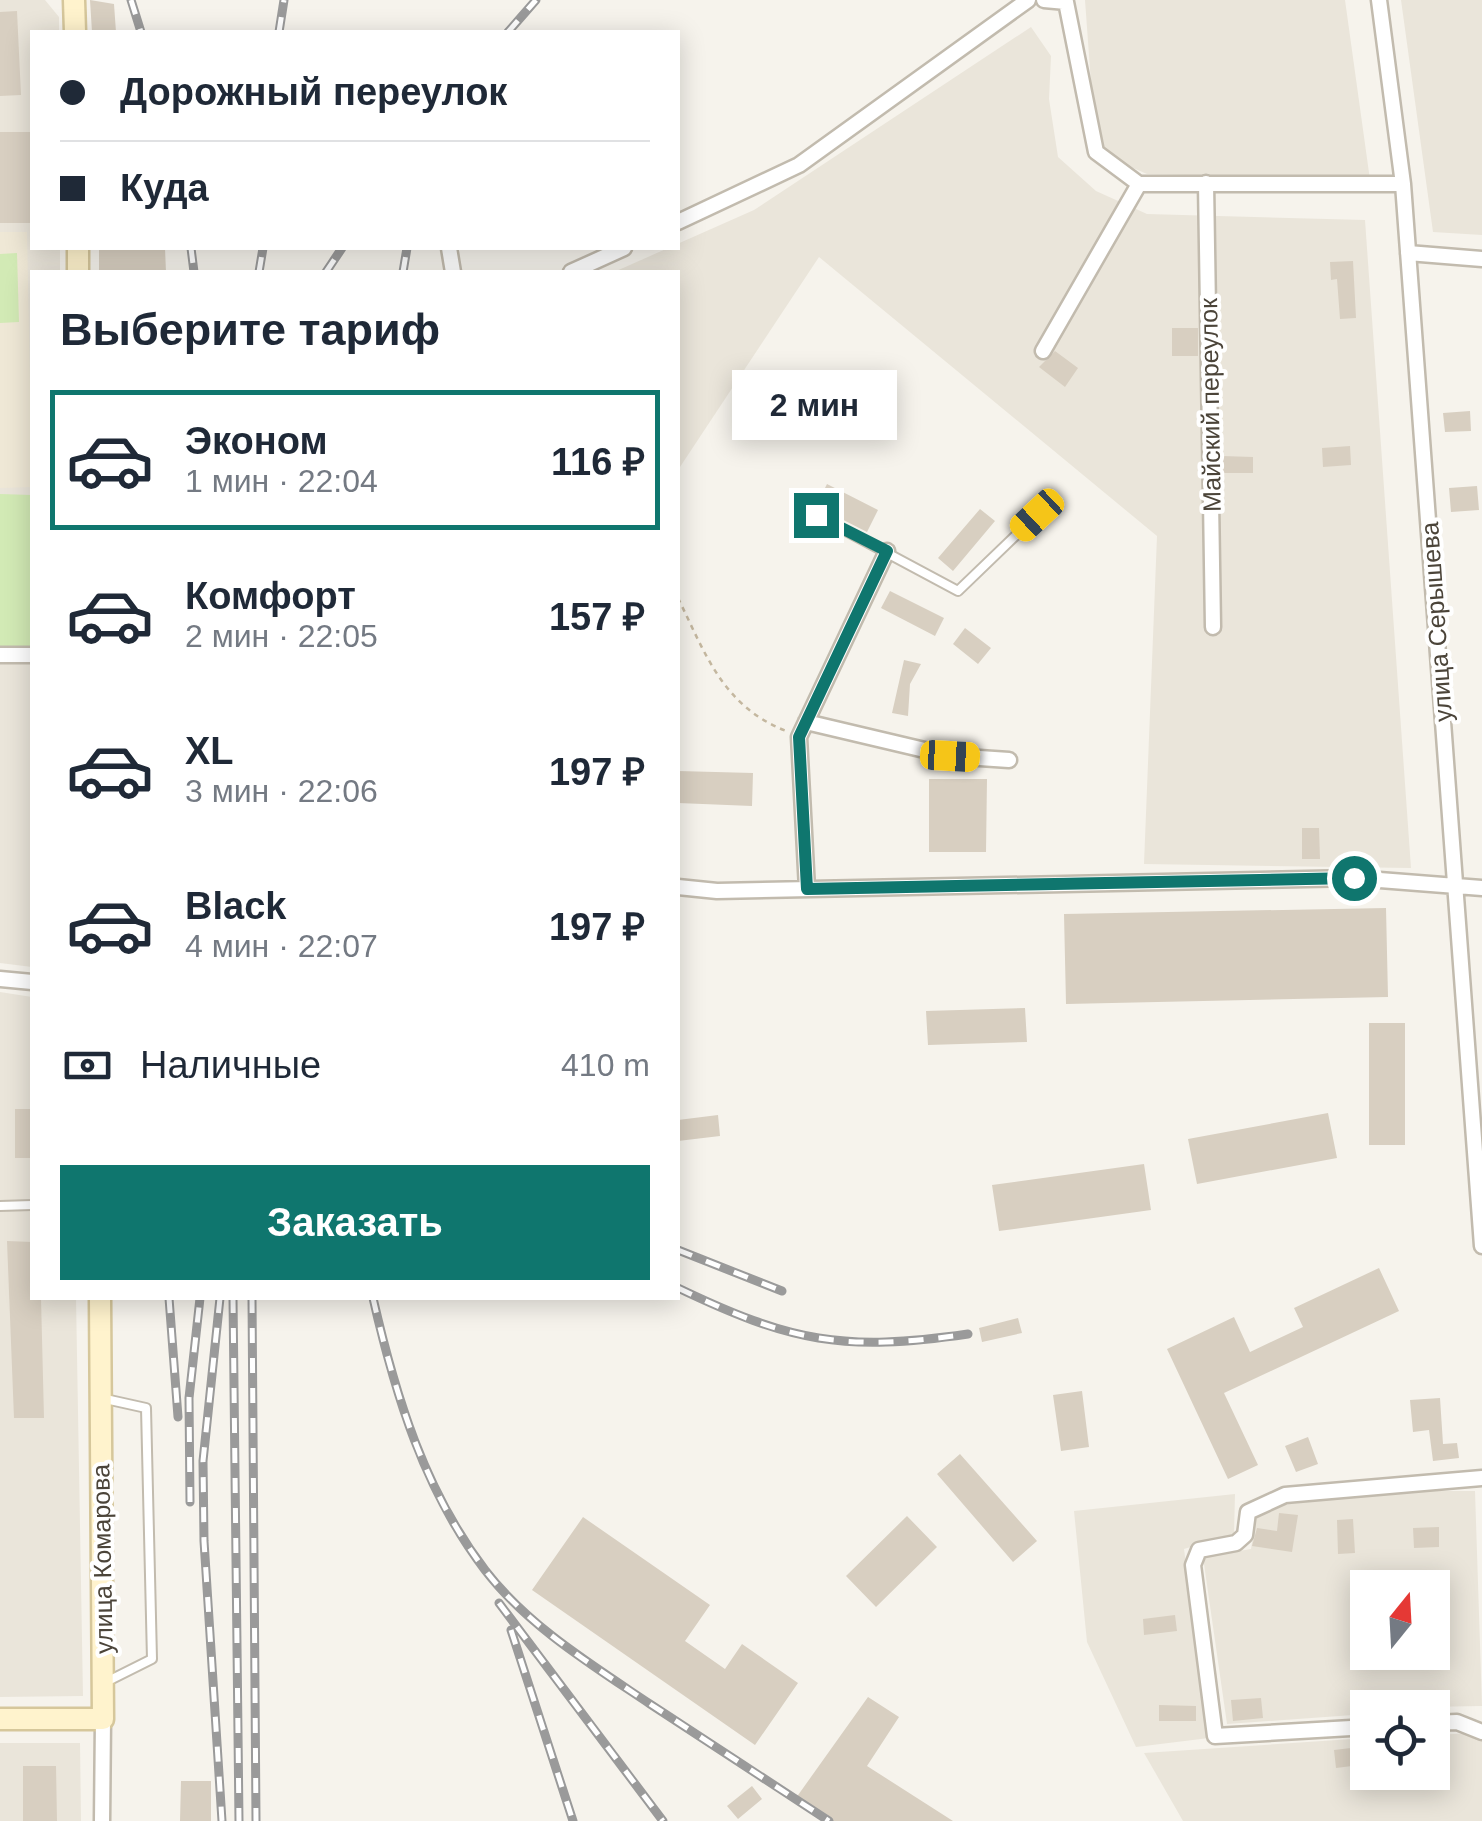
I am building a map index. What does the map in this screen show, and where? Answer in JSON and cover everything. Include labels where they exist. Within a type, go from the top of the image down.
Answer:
[{"type":"main road","points":[[74,0],[75,30]]},
{"type":"main road","name":"улица Комарова","points":[[100,1300],[102,1719]]},
{"type":"main road","points":[[0,1719],[102,1719]]},
{"type":"street","points":[[680,221],[799,165],[1028,0]]},
{"type":"street","points":[[1045,0],[1066,2],[1096,152],[1139,184],[1403,184]]},
{"type":"street","name":"улица Серышева","points":[[1378,0],[1403,184],[1482,1246]]},
{"type":"street","name":"Майский переулок","points":[[1206,183],[1213,627]]},
{"type":"street","points":[[1043,351],[1139,184]]},
{"type":"street","points":[[576,270],[620,250]]},
{"type":"street","points":[[1408,253],[1482,258]]},
{"type":"street","points":[[807,889],[799,737],[887,551]]},
{"type":"street","points":[[0,655],[30,655]]},
{"type":"street","points":[[806,722],[950,756],[1009,760]]},
{"type":"street","points":[[680,887],[807,889],[1354,878],[1482,888]]},
{"type":"street","points":[[0,978],[30,982]]},
{"type":"street","points":[[1350,1728],[1215,1736],[1193,1565],[1199,1550],[1236,1543],[1244,1535],[1248,1512],[1285,1495],[1482,1478]]},
{"type":"street","name":"улица Комарова","points":[[102,1719],[102,1821]]},
{"type":"street","points":[[1450,1722],[1482,1732]]},
{"type":"lane","points":[[816,515],[958,591],[1037,515]]},
{"type":"lane","points":[[0,1206],[30,1205]]},
{"type":"lane","points":[[101,1398],[146,1408],[152,1659],[104,1683]]},
{"type":"path","points":[[680,602],[716,677],[755,719],[799,737]]},
{"type":"shaded area","points":[[0,0],[45,0],[59,17],[59,30],[30,30],[30,250],[60,250],[60,270],[30,270],[30,967],[0,963]]},
{"type":"shaded area","points":[[1085,0],[1345,0],[1370,180],[1147,174],[1096,152]]},
{"type":"shaded area","points":[[1401,0],[1482,0],[1482,235],[1433,232]]},
{"type":"shaded area","points":[[1031,27],[1051,56],[1049,99],[1058,157],[1096,191],[1147,214],[1365,220],[1411,868],[1144,864],[1157,536],[819,257],[680,467],[680,270],[619,270],[664,250],[680,250],[680,243],[754,210]]},
{"type":"shaded area","points":[[0,232],[27,232],[30,487],[0,488]]},
{"type":"shaded area","points":[[0,992],[30,997],[30,1300],[76,1300],[83,1696],[0,1697]]},
{"type":"shaded area","points":[[1365,1491],[1475,1491],[1482,1706],[1450,1707],[1450,1690],[1350,1690],[1350,1715],[1227,1724],[1203,1557],[1251,1549],[1256,1517],[1299,1499]]},
{"type":"shaded area","points":[[1235,1494],[1234,1534],[1184,1549],[1209,1738],[1136,1747],[1087,1642],[1074,1511]]},
{"type":"shaded area","points":[[1474,1733],[1482,1738],[1482,1821],[1183,1821],[1144,1753],[1350,1739],[1350,1790],[1450,1790],[1450,1734]]},
{"type":"shaded area","points":[[0,1743],[80,1743],[81,1821],[0,1821]]},
{"type":"green space","points":[[17,253],[19,322],[0,323],[0,254]]},
{"type":"green space","points":[[0,494],[30,495],[30,648],[0,647]]},
{"type":"building","points":[[90,0],[114,4],[116,30],[92,30]]},
{"type":"building","points":[[17,11],[21,95],[0,96],[0,12]]},
{"type":"building","points":[[0,132],[30,132],[30,223],[0,223]]},
{"type":"building","points":[[99,250],[165,250],[166,270],[99,270]]},
{"type":"building","points":[[1353,261],[1356,318],[1340,319],[1337,279],[1331,280],[1330,262]]},
{"type":"building","points":[[1172,328],[1198,328],[1198,356],[1172,356]]},
{"type":"building","points":[[1055,351],[1078,368],[1065,387],[1039,367]]},
{"type":"building","points":[[1470,411],[1471,431],[1445,432],[1443,413]]},
{"type":"building","points":[[1350,446],[1351,465],[1323,467],[1322,448]]},
{"type":"building","points":[[1222,456],[1253,457],[1253,473],[1222,473]]},
{"type":"building","points":[[827,484],[878,510],[867,532],[816,506]]},
{"type":"building","points":[[1477,486],[1479,510],[1451,512],[1449,488]]},
{"type":"building","points":[[980,509],[995,521],[953,571],[938,558]]},
{"type":"building","points":[[890,591],[944,618],[935,636],[881,608]]},
{"type":"building","points":[[965,628],[991,648],[978,664],[953,644]]},
{"type":"building","points":[[904,660],[921,664],[910,684],[908,716],[892,713]]},
{"type":"building","points":[[680,771],[753,773],[752,806],[680,803]]},
{"type":"building","points":[[929,779],[987,779],[986,852],[929,852]]},
{"type":"building","points":[[1302,828],[1319,828],[1320,859],[1302,859]]},
{"type":"building","points":[[1386,908],[1388,997],[1066,1004],[1064,914]]},
{"type":"building","points":[[1025,1008],[1027,1042],[928,1045],[926,1011]]},
{"type":"building","points":[[1369,1023],[1405,1023],[1405,1145],[1369,1145]]},
{"type":"building","points":[[15,1109],[30,1109],[30,1158],[15,1158]]},
{"type":"building","points":[[1328,1113],[1337,1158],[1197,1184],[1188,1139]]},
{"type":"building","points":[[718,1115],[720,1136],[680,1141],[680,1120]]},
{"type":"building","points":[[1144,1164],[1151,1210],[999,1231],[992,1185]]},
{"type":"building","points":[[7,1241],[30,1242],[30,1300],[41,1300],[44,1418],[14,1418]]},
{"type":"building","points":[[1379,1268],[1399,1311],[1224,1393],[1258,1465],[1228,1479],[1167,1349],[1234,1317],[1250,1352],[1303,1327],[1294,1308]]},
{"type":"building","points":[[1018,1318],[1022,1333],[982,1342],[979,1328]]},
{"type":"building","points":[[1082,1391],[1089,1447],[1061,1451],[1053,1395]]},
{"type":"building","points":[[1440,1398],[1443,1444],[1457,1443],[1459,1458],[1433,1461],[1429,1430],[1413,1432],[1410,1400]]},
{"type":"building","points":[[1308,1437],[1318,1464],[1296,1472],[1285,1446]]},
{"type":"building","points":[[960,1454],[1037,1541],[1013,1562],[937,1474]]},
{"type":"building","points":[[1279,1513],[1298,1515],[1292,1552],[1252,1546],[1257,1528],[1277,1531]]},
{"type":"building","points":[[907,1516],[937,1547],[876,1607],[846,1576]]},
{"type":"building","points":[[583,1517],[710,1605],[685,1641],[725,1669],[742,1644],[798,1683],[755,1745],[532,1590]]},
{"type":"building","points":[[1353,1519],[1355,1553],[1338,1554],[1337,1520]]},
{"type":"building","points":[[1439,1527],[1439,1547],[1414,1548],[1413,1528]]},
{"type":"building","points":[[1175,1615],[1177,1631],[1144,1635],[1143,1619]]},
{"type":"building","points":[[868,1697],[899,1717],[867,1766],[953,1821],[833,1821],[796,1798]]},
{"type":"building","points":[[1261,1698],[1263,1718],[1233,1721],[1231,1700]]},
{"type":"building","points":[[1159,1705],[1196,1706],[1196,1721],[1159,1721]]},
{"type":"building","points":[[1350,1748],[1350,1766],[1336,1768],[1334,1750]]},
{"type":"building","points":[[23,1766],[56,1766],[57,1821],[23,1821]]},
{"type":"building","points":[[181,1781],[211,1781],[211,1821],[180,1821]]},
{"type":"building","points":[[752,1786],[762,1799],[738,1819],[727,1806]]},
{"type":"railway","points":[[131,0],[140,30]]},
{"type":"railway","points":[[279,30],[284,0]]},
{"type":"railway","points":[[510,30],[536,0]]},
{"type":"railway","points":[[191,250],[194,270]]},
{"type":"railway","points":[[259,270],[263,250]]},
{"type":"railway","points":[[327,270],[341,250]]},
{"type":"railway","points":[[403,270],[407,250]]},
{"type":"railway","points":[[680,1251],[782,1291]]},
{"type":"railway","points":[[680,1289],[753,1320],[818,1338],[886,1342],[968,1334]]},
{"type":"railway","points":[[169,1300],[178,1417]]},
{"type":"railway","points":[[190,1502],[189,1398],[200,1300]]},
{"type":"railway","points":[[220,1300],[203,1461],[204,1541],[222,1821]]},
{"type":"railway","points":[[233,1300],[239,1821]]},
{"type":"railway","points":[[252,1300],[256,1821]]},
{"type":"railway","points":[[374,1300],[402,1405],[429,1474],[464,1539],[502,1590],[541,1627],[584,1659],[829,1821]]},
{"type":"railway","points":[[499,1603],[663,1821]]},
{"type":"railway","points":[[511,1630],[573,1821]]},
{"type":"route","points":[[816,515],[887,551],[799,737],[807,889],[1354,878]]}]
